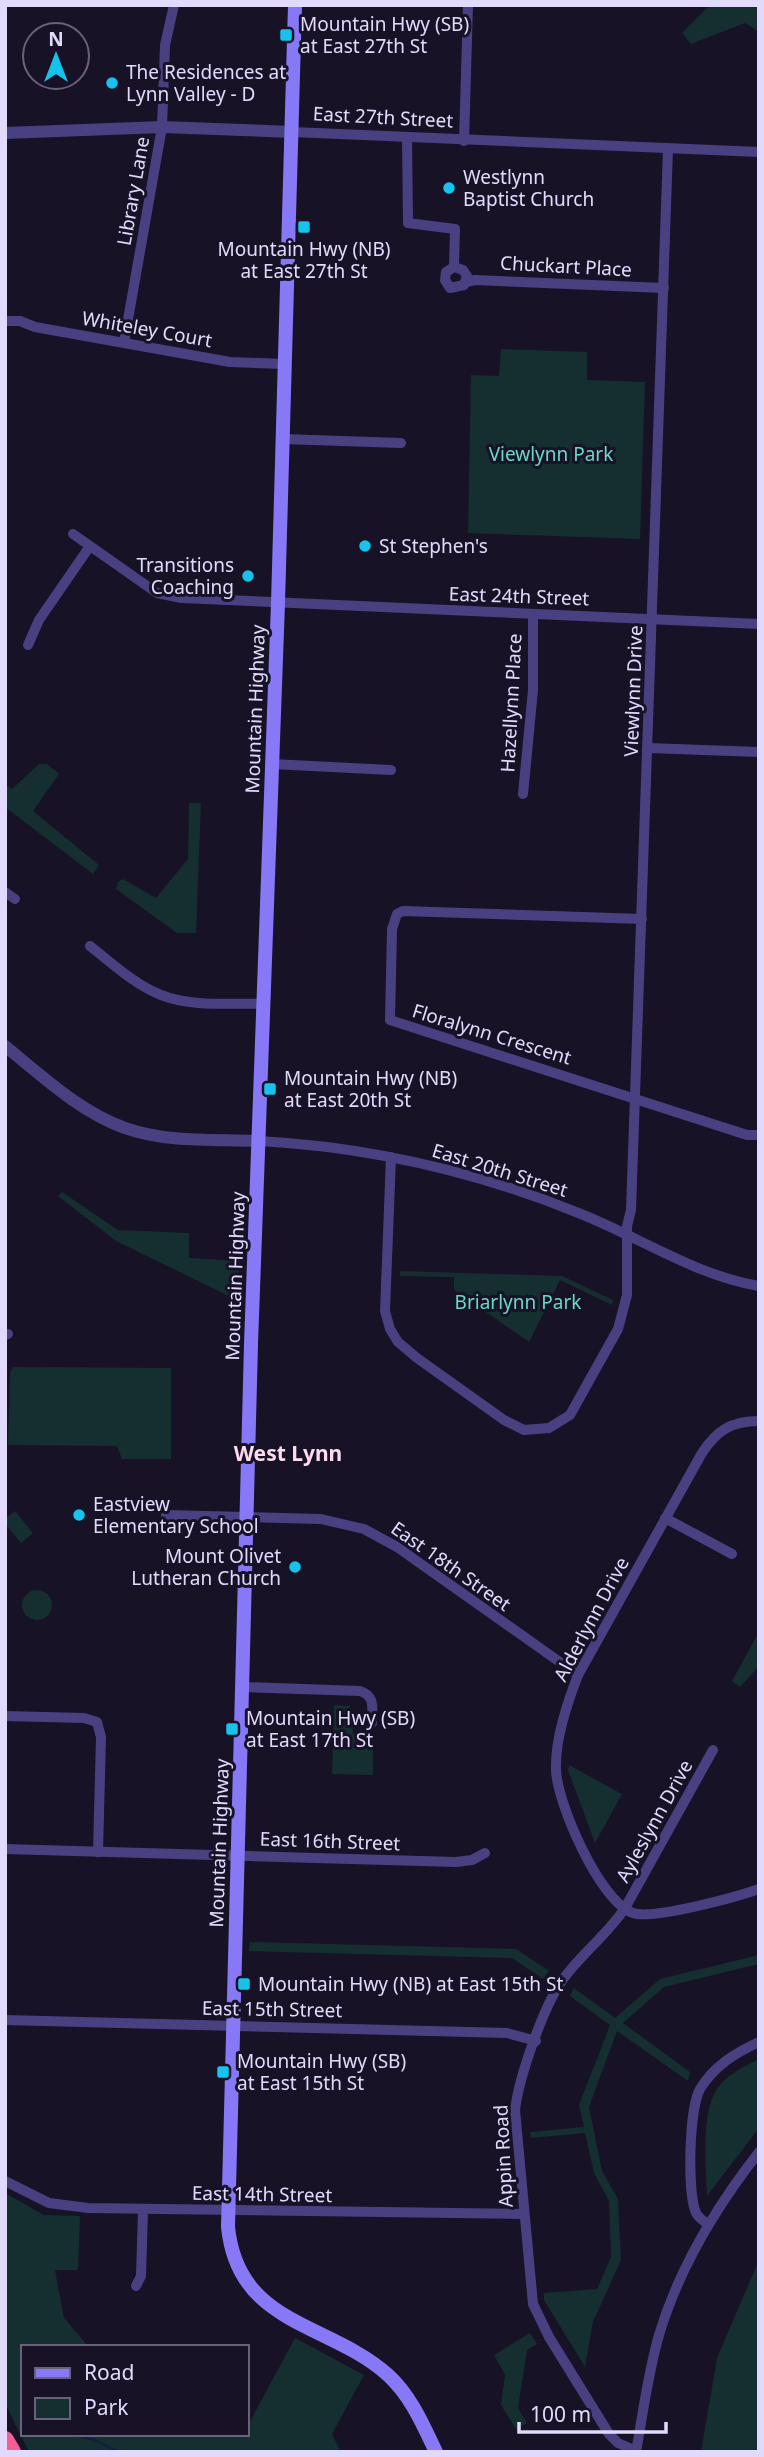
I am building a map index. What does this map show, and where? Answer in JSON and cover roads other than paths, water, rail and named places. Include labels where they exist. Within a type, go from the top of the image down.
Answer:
[{"type":"highway","points":[[5,2440],[12,2452]]},
{"type":"main road","name":"Mountain Highway","points":[[295,5],[227,2211],[232,2252],[257,2295],[286,2318],[387,2374],[413,2404],[436,2452]]},
{"type":"street","name":"Library Lane","points":[[124,342],[162,127],[165,45],[174,5]]},
{"type":"street","points":[[464,141],[468,5]]},
{"type":"street","name":"East 27th Street","points":[[5,133],[162,127],[759,152]]},
{"type":"street","points":[[407,138],[408,223],[455,229],[454,267]]},
{"type":"street","name":"Viewlynn Drive","points":[[391,1157],[385,1311],[390,1329],[398,1342],[513,1426],[524,1430],[549,1428],[570,1415],[613,1340],[627,1295],[668,149]]},
{"type":"street","points":[[454,267],[463,270],[466,282],[454,289],[446,283],[446,272],[454,267]]},
{"type":"street","name":"Chuckart Place","points":[[466,282],[475,280],[664,288]]},
{"type":"street","name":"Whiteley Court","points":[[5,321],[20,321],[36,327],[230,362],[285,364]]},
{"type":"street","points":[[283,439],[401,443]]},
{"type":"street","name":"East 24th Street","points":[[74,534],[157,593],[198,600],[759,624]]},
{"type":"street","points":[[27,645],[39,620],[90,546]]},
{"type":"street","name":"Hazellynn Place","points":[[523,794],[533,690],[533,615]]},
{"type":"street","points":[[648,748],[759,752]]},
{"type":"street","points":[[272,764],[391,770]]},
{"type":"street","points":[[5,892],[15,899]]},
{"type":"street","name":"Floralynn Crescent","points":[[642,919],[403,911],[394,920],[390,1020],[747,1135],[759,1135]]},
{"type":"street","points":[[90,946],[141,985],[163,996],[190,1002],[263,1004]]},
{"type":"street","points":[[5,1046],[79,1104],[126,1128],[180,1138],[259,1141]]},
{"type":"street","name":"East 20th Street","points":[[259,1141],[391,1157],[479,1177],[528,1192],[707,1272],[759,1286]]},
{"type":"street","name":"Alderlynn Drive","points":[[625,1909],[618,1904],[590,1864],[561,1794],[556,1771],[569,1700],[578,1675],[710,1440],[734,1423],[759,1421]]},
{"type":"street","name":"East 18th Street","points":[[166,1515],[339,1521],[382,1536],[578,1675]]},
{"type":"street","points":[[665,1518],[732,1554]]},
{"type":"street","points":[[243,1687],[360,1691],[370,1696],[373,1702],[372,1723]]},
{"type":"street","points":[[5,1716],[83,1718],[97,1722],[101,1737],[98,1852]]},
{"type":"street","name":"Ayleslynn Drive","points":[[625,1909],[713,1750]]},
{"type":"street","name":"East 16th Street","points":[[5,1849],[456,1862],[472,1860],[485,1853]]},
{"type":"street","points":[[625,1909],[642,1915],[759,1889]]},
{"type":"street","name":"Appin Road","points":[[625,1909],[611,1929],[559,1984],[521,2081],[515,2110],[530,2286],[537,2316],[609,2434],[618,2443],[636,2451]]},
{"type":"street","name":"East 15th Street","points":[[5,2020],[507,2033],[536,2041]]},
{"type":"street","points":[[708,2224],[697,2214],[693,2197],[693,2109],[702,2086],[714,2071],[740,2050],[759,2042]]},
{"type":"street","points":[[636,2451],[659,2335],[682,2277],[708,2224],[759,2152]]},
{"type":"street","name":"East 14th Street","points":[[5,2180],[49,2203],[88,2208],[524,2214]]},
{"type":"street","points":[[136,2286],[141,2276],[143,2210]]},
{"type":"waterway","points":[[78,2436],[95,2440],[119,2452]]},
{"type":"place","name":"Mountain Hwy (SB) at East 27th St","points":[[286,35]]},
{"type":"place","name":"The Residences at Lynn Valley - D","points":[[112,83]]},
{"type":"place","name":"Westlynn Baptist Church","points":[[449,188]]},
{"type":"place","name":"Mountain Hwy (NB) at East 27th St","points":[[304,227]]},
{"type":"place","name":"St Stephen's","points":[[365,546]]},
{"type":"place","name":"Transitions Coaching","points":[[248,576]]},
{"type":"place","name":"Mountain Hwy (NB) at East 20th St","points":[[270,1089]]},
{"type":"place","name":"Eastview Elementary School","points":[[79,1515]]},
{"type":"place","name":"Mount Olivet Lutheran Church","points":[[295,1567]]},
{"type":"place","name":"Mountain Hwy (SB) at East 17th St","points":[[232,1729]]},
{"type":"place","name":"Mountain Hwy (NB) at East 15th St","points":[[244,1984]]},
{"type":"place","name":"Mountain Hwy (SB) at East 15th St","points":[[223,2072]]},
{"type":"district","name":"West Lynn","points":[[288,1454]]},
{"type":"park label","name":"Viewlynn Park","points":[[551,454]]},
{"type":"park label","name":"Briarlynn Park","points":[[518,1302]]}]
